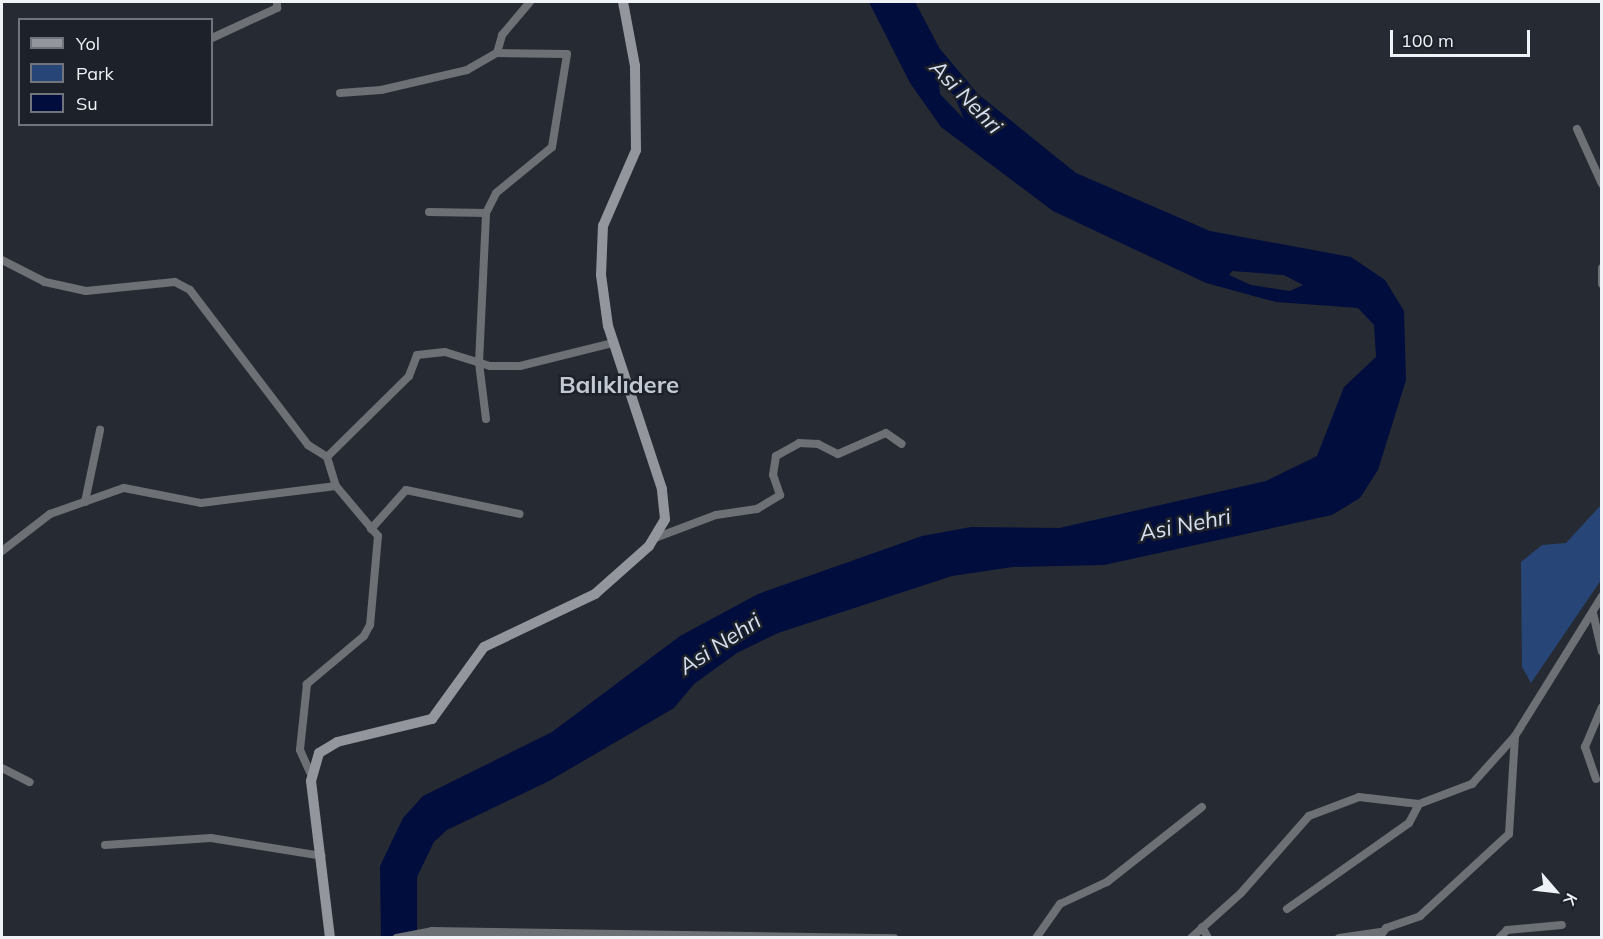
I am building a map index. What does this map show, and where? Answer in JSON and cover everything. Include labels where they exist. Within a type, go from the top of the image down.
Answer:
[{"type":"main road","points":[[330,938],[322,856],[310,772],[319,753],[337,742],[432,719],[484,647],[596,594],[655,538],[664,519],[665,501],[612,343],[601,275],[603,226],[633,165],[637,132],[635,66],[623,2]]},
{"type":"street","points":[[213,38],[277,8],[277,2]]},
{"type":"street","points":[[497,53],[502,34],[530,2]]},
{"type":"street","points":[[340,93],[446,77],[497,53],[567,54],[552,147],[495,193],[486,213],[479,363],[486,419]]},
{"type":"street","points":[[1577,129],[1602,184]]},
{"type":"street","points":[[429,212],[486,213]]},
{"type":"street","points":[[2,261],[45,282],[86,291],[175,282],[190,290],[308,445],[327,457],[336,486],[379,544],[370,625],[364,636],[308,684],[302,705],[300,750],[310,772]]},
{"type":"street","points":[[1602,268],[1602,284]]},
{"type":"street","points":[[327,457],[409,376],[417,355],[445,352],[479,363],[540,364],[612,343]]},
{"type":"street","points":[[86,502],[100,429]]},
{"type":"street","points":[[655,538],[716,515],[757,509],[780,495],[773,475],[776,456],[799,443],[818,444],[838,454],[886,433],[902,444]]},
{"type":"street","points":[[2,551],[50,514],[124,488],[201,503],[336,486]]},
{"type":"street","points":[[370,529],[406,490],[520,514]]},
{"type":"street","points":[[1191,938],[1309,816],[1359,797],[1419,804],[1472,784],[1515,736],[1602,596]]},
{"type":"street","points":[[1593,613],[1602,651]]},
{"type":"street","points":[[1596,779],[1585,747],[1602,706]]},
{"type":"street","points":[[1339,938],[1380,934],[1420,916],[1509,834],[1515,736]]},
{"type":"street","points":[[2,768],[30,782]]},
{"type":"street","points":[[1287,909],[1409,823],[1419,804]]},
{"type":"street","points":[[1036,938],[1060,904],[1107,882],[1202,807]]},
{"type":"street","points":[[105,845],[211,838],[322,856]]},
{"type":"street","points":[[1499,938],[1507,930],[1562,925]]},
{"type":"street","points":[[1202,927],[1208,938]]},
{"type":"street","points":[[396,938],[431,931],[894,938]]},
{"type":"green space","points":[[1601,505],[1601,580],[1531,683],[1522,667],[1521,562],[1542,545],[1566,543]]},
{"type":"water","name":"Asi Nehri","points":[[869,2],[915,2],[940,49],[978,94],[1076,173],[1210,231],[1351,257],[1385,280],[1404,311],[1406,380],[1378,470],[1360,498],[1332,515],[1104,565],[1013,567],[952,576],[778,633],[737,653],[694,684],[674,708],[549,781],[447,830],[434,842],[417,877],[417,937],[381,938],[380,866],[403,818],[423,796],[552,732],[680,636],[758,594],[922,536],[971,527],[1059,528],[1266,481],[1317,456],[1344,387],[1376,357],[1374,325],[1358,308],[1276,302],[1206,283],[1053,211],[941,127],[910,83]],"holes":[[[939,84],[954,95],[964,119],[940,94]],[[1232,271],[1284,275],[1303,285],[1290,291],[1251,285],[1229,275]]]},
{"type":"district","name":"Balıklıdere","points":[[619,385]]}]
